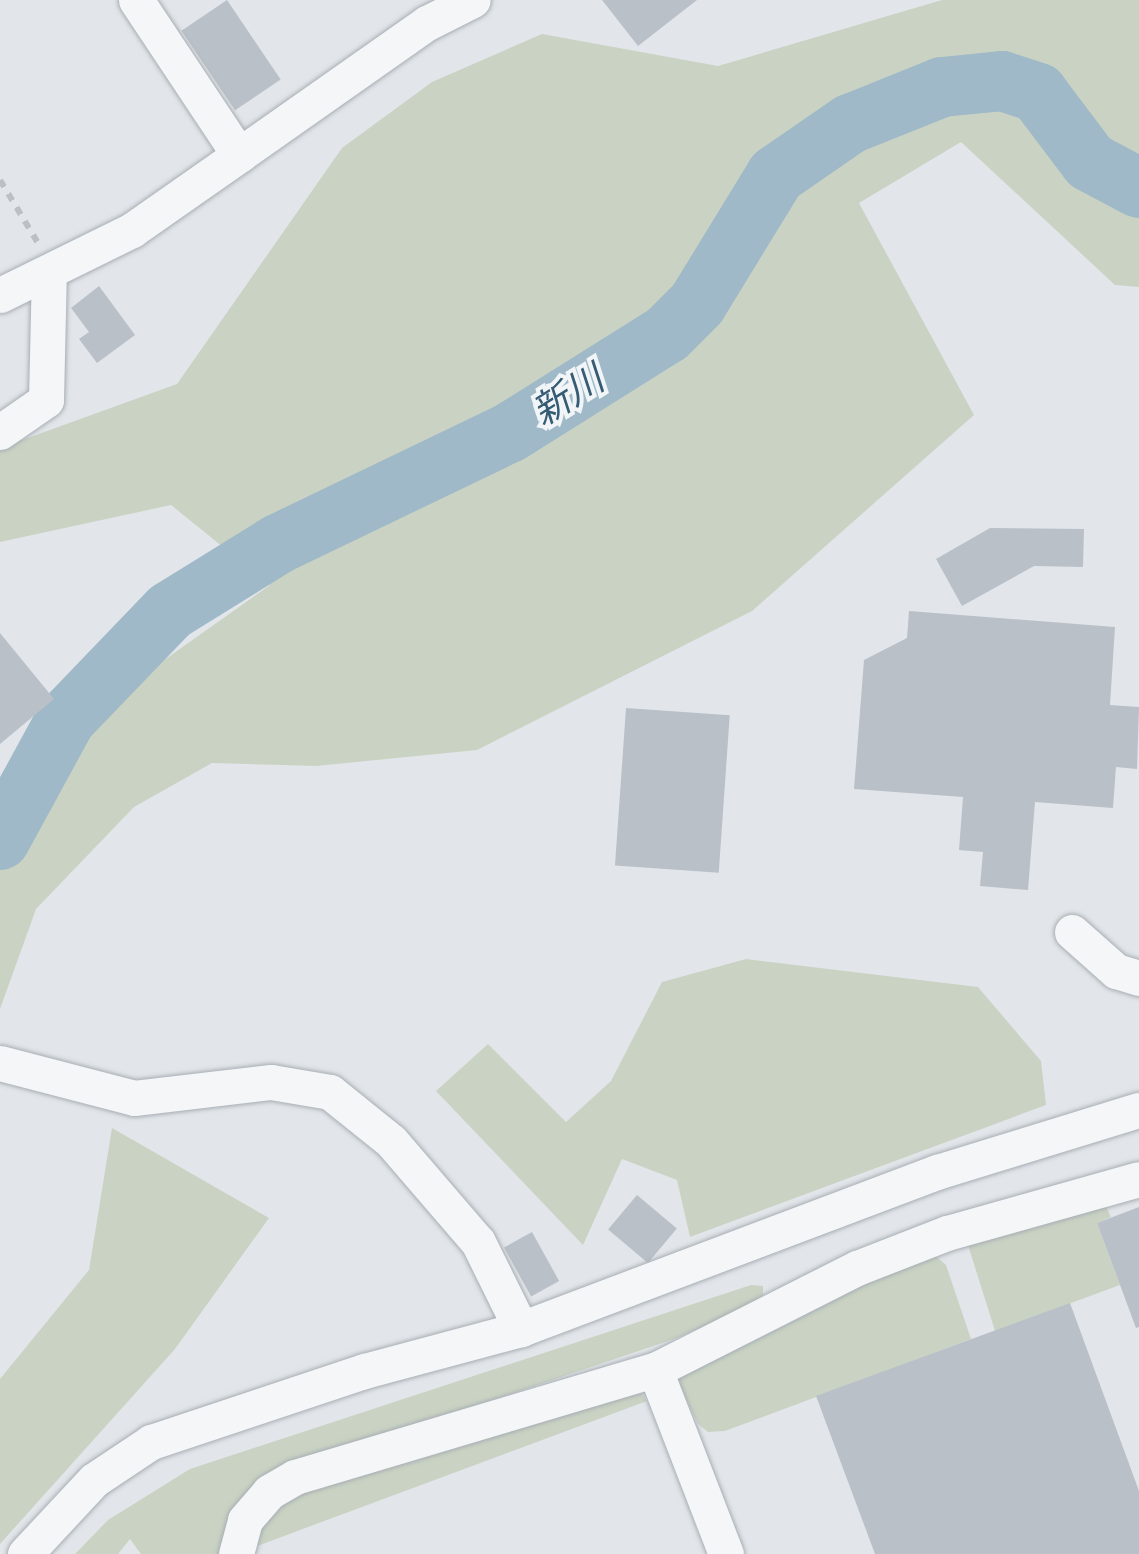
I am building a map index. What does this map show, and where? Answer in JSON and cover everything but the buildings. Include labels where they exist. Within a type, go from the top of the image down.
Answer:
[{"type":"street","points":[[136,0],[239,155]]},
{"type":"street","points":[[0,295],[132,230],[427,24],[472,0]]},
{"type":"street","points":[[0,432],[46,400],[49,272]]},
{"type":"street","points":[[1072,932],[1116,971],[1139,978]]},
{"type":"street","points":[[0,1063],[134,1098],[272,1082],[330,1092],[392,1141],[478,1242],[522,1329]]},
{"type":"street","points":[[25,1554],[94,1480],[151,1442],[364,1371],[522,1329],[918,1179],[1139,1110]]},
{"type":"street","points":[[236,1554],[245,1520],[269,1492],[295,1476],[655,1370],[823,1282],[947,1234],[1139,1179]]},
{"type":"street","points":[[655,1370],[726,1554]]},
{"type":"path","points":[[0,180],[32,227],[49,272]]},
{"type":"green space","points":[[942,0],[1139,0],[1139,287],[1115,285],[961,142],[859,203],[974,415],[752,611],[477,750],[316,766],[212,763],[134,807],[36,909],[0,1009],[0,808],[157,665],[270,585],[171,505],[0,542],[0,448],[177,384],[342,148],[432,82],[542,34],[718,66]]},
{"type":"green space","points":[[746,959],[978,987],[1041,1061],[1046,1105],[690,1237],[677,1180],[622,1159],[583,1245],[436,1091],[488,1044],[566,1122],[611,1081],[662,982]]},
{"type":"green space","points":[[112,1128],[269,1218],[175,1349],[0,1544],[0,1379],[89,1270]]},
{"type":"green space","points":[[1102,1198],[1111,1217],[1097,1223],[1120,1285],[995,1331],[968,1245]]},
{"type":"green space","points":[[931,1252],[946,1265],[971,1339],[725,1431],[708,1432],[698,1424],[677,1381],[679,1368]]},
{"type":"green space","points":[[751,1285],[763,1286],[763,1295],[748,1307],[674,1339],[273,1474],[223,1554],[141,1554],[130,1539],[118,1554],[75,1554],[108,1520],[190,1469]]},
{"type":"green space","points":[[640,1392],[647,1401],[249,1549],[280,1494]]},
{"type":"waterway","name":"新川","points":[[0,840],[66,719],[170,611],[278,544],[509,433],[667,334],[697,304],[776,175],[850,124],[942,87],[1002,81],[1038,93],[1090,162],[1139,188]]}]
